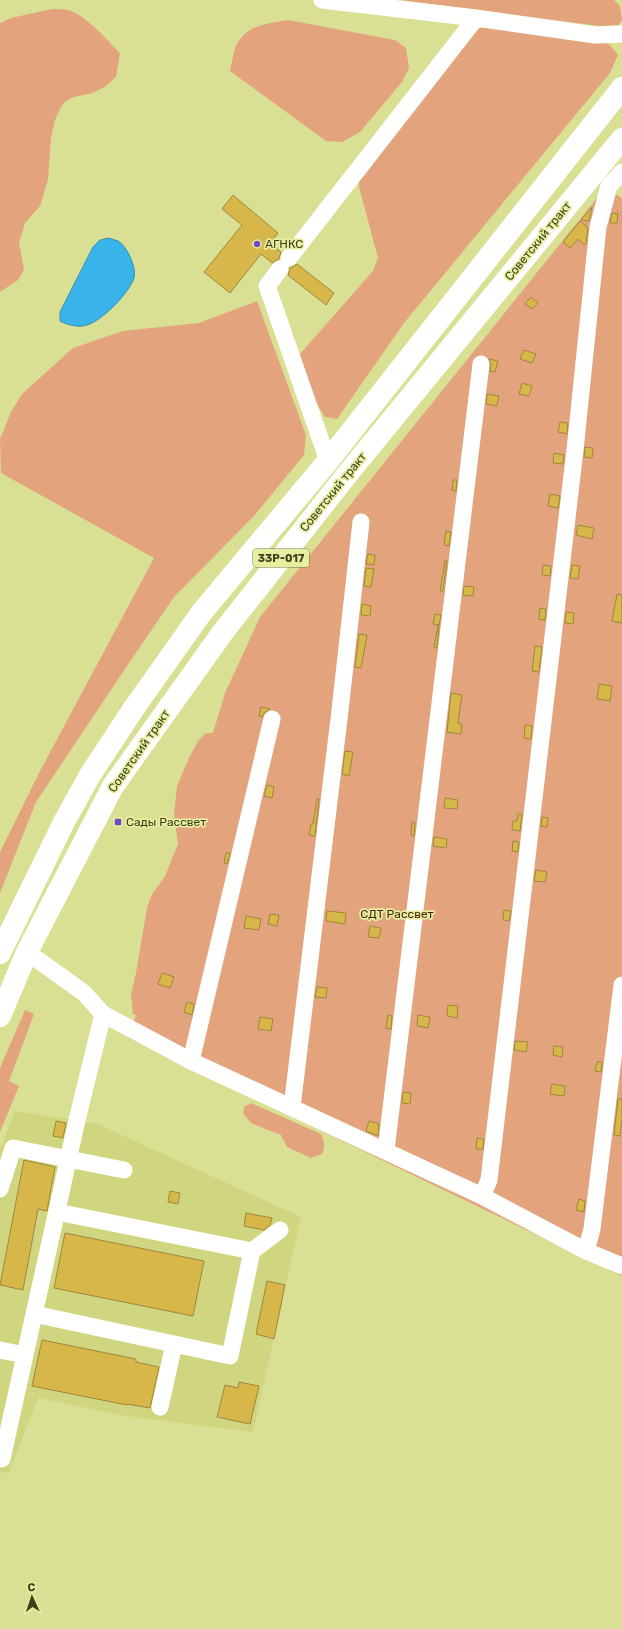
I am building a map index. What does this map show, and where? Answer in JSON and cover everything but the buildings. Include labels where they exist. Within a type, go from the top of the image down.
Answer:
[{"type":"highway","name":"Советский тракт","points":[[0,953],[64,822],[90,775],[134,708],[202,612],[328,461],[622,88]]},
{"type":"highway","name":"Советский тракт","points":[[0,1016],[27,952],[113,786],[223,632],[345,477],[616,146]]},
{"type":"street","points":[[322,0],[476,18],[595,35],[622,34]]},
{"type":"street","points":[[328,461],[267,286],[476,18]]},
{"type":"street","points":[[482,1196],[489,1180],[574,458],[598,227],[609,186],[622,172],[616,146]]},
{"type":"street","points":[[386,1150],[481,364]]},
{"type":"street","points":[[292,1107],[339,719],[361,522]]},
{"type":"street","points":[[191,1061],[272,719]]},
{"type":"street","points":[[27,952],[84,993],[103,1014],[191,1061],[386,1150],[482,1196],[586,1251],[622,1266]]},
{"type":"street","points":[[586,1251],[592,1229],[622,985]]},
{"type":"street","points":[[0,1458],[2,1459],[68,1160],[103,1014]]},
{"type":"street","points":[[0,1189],[13,1148],[124,1170]]},
{"type":"street","points":[[57,1212],[252,1251]]},
{"type":"street","points":[[34,1314],[230,1356],[252,1251],[280,1230]]},
{"type":"street","points":[[160,1407],[174,1344]]},
{"type":"street","points":[[0,1350],[25,1355]]},
{"type":"shaded area","points":[[15,1111],[98,1124],[301,1217],[253,1432],[126,1416],[38,1398],[9,1473],[0,1472],[0,1150]]},
{"type":"green space","points":[[401,0],[614,0],[620,6],[622,20],[618,25],[600,26]]},
{"type":"green space","points":[[52,9],[68,10],[82,17],[96,28],[120,53],[116,77],[106,86],[93,93],[74,97],[66,101],[61,107],[55,120],[51,138],[48,180],[40,206],[25,223],[19,243],[24,270],[18,280],[0,292],[0,23],[11,18]]},
{"type":"green space","points":[[288,20],[395,40],[406,48],[409,68],[402,82],[360,132],[342,142],[326,141],[230,71],[236,46],[246,33],[258,26]]},
{"type":"green space","points":[[486,26],[588,38],[610,45],[618,55],[610,73],[404,323],[337,419],[325,417],[312,396],[299,355],[373,271],[378,258],[359,187],[359,178],[478,29]]},
{"type":"green space","name":"СДТ Рассвет","points":[[605,188],[622,198],[622,1276],[129,1038],[136,1015],[133,1014],[131,994],[147,908],[151,896],[165,876],[178,844],[174,814],[177,786],[198,741],[206,733],[213,733],[225,693],[260,617]]},
{"type":"green space","points":[[257,301],[306,435],[304,455],[254,516],[174,597],[36,802],[0,893],[0,852],[39,773],[154,558],[1,473],[0,439],[11,412],[22,394],[73,348],[123,331],[199,323]]},
{"type":"green space","points":[[25,1010],[34,1014],[9,1081],[19,1086],[0,1132],[0,1068]]},
{"type":"green space","points":[[251,1103],[321,1134],[324,1144],[322,1154],[311,1158],[287,1147],[281,1135],[251,1123],[243,1113],[244,1107]]},
{"type":"water","points":[[109,238],[118,241],[125,247],[133,263],[135,274],[127,291],[114,306],[100,318],[87,325],[70,325],[60,321],[60,312],[93,247],[100,240]]},
{"type":"place","name":"АГНКС","points":[[257,244]]},
{"type":"place","name":"Сады Рассвет","points":[[118,822]]}]
